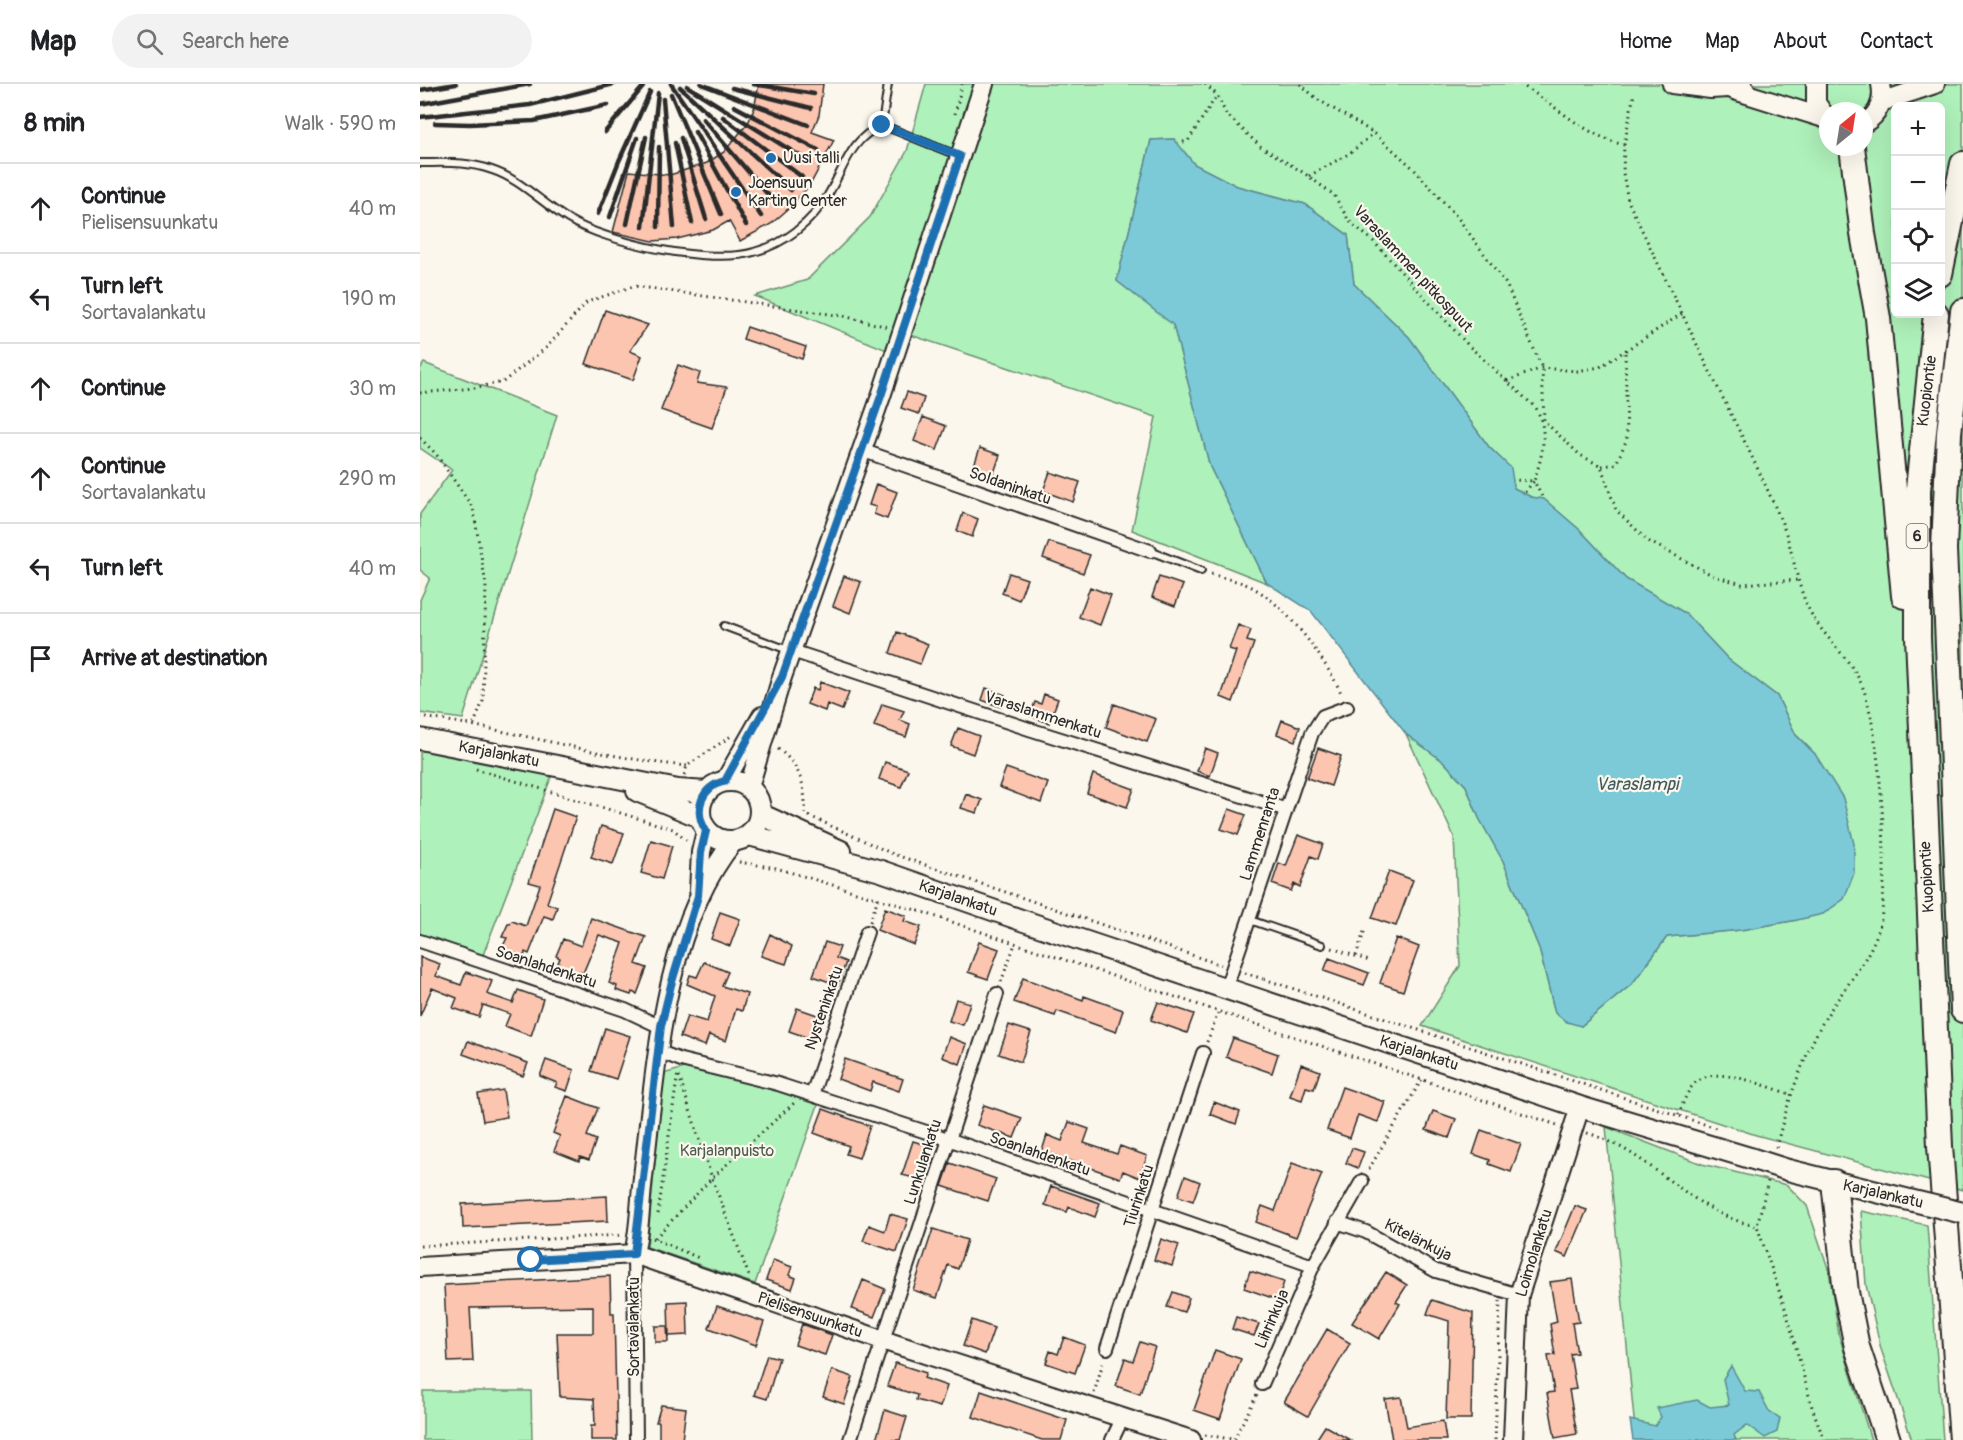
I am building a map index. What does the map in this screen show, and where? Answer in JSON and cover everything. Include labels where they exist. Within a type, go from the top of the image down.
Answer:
[{"type":"highway","points":[[1852,156],[1878,318],[1895,516],[1923,760]]},
{"type":"highway","points":[[1943,264],[1963,164]]},
{"type":"highway","name":"Kuopiontie","points":[[1963,311],[1949,433],[1944,549],[1963,1010]]},
{"type":"highway","name":"Kuopiontie","points":[[1936,318],[1918,490],[1917,571],[1923,760],[1945,1235],[1962,1440]]},
{"type":"highway","points":[[1957,838],[1963,787]]},
{"type":"highway","points":[[1834,1182],[1846,1293],[1857,1347],[1888,1440]]},
{"type":"main road","name":"Karjalankatu","points":[[420,739],[678,790],[706,792]]},
{"type":"main road","name":"Karjalankatu","points":[[578,769],[703,824]]},
{"type":"main road","points":[[725,781],[734,781],[749,787],[756,795],[760,814],[758,822],[742,838],[719,839],[703,824],[701,799],[715,784],[725,781]]},
{"type":"main road","name":"Karjalankatu","points":[[760,814],[881,871]]},
{"type":"main road","name":"Karjalankatu","points":[[742,838],[881,871],[1580,1107],[1750,1158],[1779,1171],[1963,1213]]},
{"type":"street","points":[[749,787],[758,736],[792,651],[984,84]]},
{"type":"street","points":[[1672,84],[1734,90],[1819,117]]},
{"type":"street","points":[[1734,90],[1758,84]]},
{"type":"street","points":[[1816,84],[1816,103],[1819,107]]},
{"type":"street","points":[[1873,115],[1881,102],[1881,84]]},
{"type":"street","points":[[1881,102],[1929,84],[1935,84]]},
{"type":"street","name":"Soldaninkatu","points":[[861,450],[1150,551]]},
{"type":"street","name":"Varaslammenkatu","points":[[792,651],[1284,809]]},
{"type":"street","name":"Lammenranta","points":[[1226,988],[1250,920],[1284,809],[1317,723],[1323,716],[1347,707]]},
{"type":"street","points":[[725,781],[758,736]]},
{"type":"street","name":"Sortavalankatu","points":[[698,896],[703,824]]},
{"type":"street","name":"Sortavalankatu","points":[[636,1440],[634,1254],[660,1052],[661,1026],[674,973],[698,896],[719,859],[742,838]]},
{"type":"street","name":"Nysteninkatu","points":[[812,1095],[867,932]]},
{"type":"street","name":"Soanlahdenkatu","points":[[420,941],[625,1010],[661,1026]]},
{"type":"street","name":"Lunkulankatu","points":[[850,1440],[997,994]]},
{"type":"street","name":"Soanlahdenkatu","points":[[660,1052],[681,1060],[721,1068],[812,1095],[948,1139],[1313,1266]]},
{"type":"street","name":"Tiurinkatu","points":[[1107,1348],[1203,1053]]},
{"type":"street","name":"Loimolankatu","points":[[1513,1440],[1519,1295],[1580,1107]]},
{"type":"street","points":[[1313,1266],[1362,1181]]},
{"type":"street","name":"Kitelänkuja","points":[[1337,1222],[1366,1232],[1436,1271],[1519,1295]]},
{"type":"street","name":"Pielisensuunkatu","points":[[420,1267],[634,1254],[882,1340],[1191,1440]]},
{"type":"street","name":"Lihrinkuja","points":[[1262,1384],[1313,1266]]},
{"type":"street","points":[[1112,1440],[1123,1417]]},
{"type":"lane","points":[[882,125],[888,84]]},
{"type":"lane","points":[[420,163],[457,161],[493,170],[572,221],[624,242],[727,256],[754,253],[780,242],[801,228],[828,195],[853,146],[871,130],[882,125],[960,156]]},
{"type":"lane","points":[[1150,551],[1201,571]]},
{"type":"lane","points":[[724,626],[792,651]]},
{"type":"lane","points":[[1250,920],[1322,945]]},
{"type":"path","name":"Varaslammen pitkospuut","points":[[1205,84],[1217,95],[1226,114],[1260,146],[1309,176],[1334,195],[1349,221],[1373,241],[1468,345],[1526,397],[1544,422],[1580,455],[1601,466]]},
{"type":"path","points":[[1300,84],[1317,99],[1374,134],[1413,168],[1458,218],[1506,284],[1542,368],[1543,451],[1534,481],[1525,492]]},
{"type":"path","points":[[1520,84],[1575,124],[1599,138],[1624,145]]},
{"type":"path","points":[[1634,94],[1624,145],[1623,173],[1628,201],[1747,442],[1785,531],[1806,602],[1819,627],[1840,650],[1860,681],[1870,711],[1875,741],[1883,897],[1881,921],[1873,943],[1818,1031],[1790,1094],[1775,1152]]},
{"type":"path","points":[[1183,142],[1188,141],[1217,95]]},
{"type":"path","points":[[1309,176],[1350,153],[1374,134]]},
{"type":"path","points":[[420,393],[474,388],[503,382],[547,347],[587,302],[634,286],[843,316],[888,327]]},
{"type":"path","points":[[1508,381],[1542,368],[1577,371],[1600,367],[1683,313]]},
{"type":"path","points":[[1625,350],[1627,439],[1616,464],[1601,466],[1616,510],[1648,541],[1714,576],[1742,584],[1799,580]]},
{"type":"path","points":[[420,438],[436,454],[473,508],[486,585],[483,701],[474,724]]},
{"type":"path","points":[[1515,480],[1534,481]]},
{"type":"path","points":[[1534,481],[1542,497]]},
{"type":"path","points":[[1201,571],[1256,589],[1297,625],[1332,674],[1347,707]]},
{"type":"path","points":[[420,717],[474,724],[636,761],[687,766],[728,737],[740,733],[758,736],[783,753],[801,774],[806,797],[805,814],[893,854],[1263,979]]},
{"type":"path","points":[[472,768],[673,829],[701,852]]},
{"type":"path","points":[[719,859],[776,868],[878,898],[1218,1013],[1605,1138],[1636,1155],[1714,1212],[1736,1222],[1757,1226]]},
{"type":"path","points":[[867,932],[878,898]]},
{"type":"path","points":[[1356,956],[1365,929]]},
{"type":"path","points":[[997,994],[1015,944]]},
{"type":"path","points":[[1322,945],[1369,961]]},
{"type":"path","points":[[1307,993],[1722,1130]]},
{"type":"path","points":[[1203,1053],[1218,1013]]},
{"type":"path","points":[[658,1215],[681,1060]]},
{"type":"path","points":[[678,1074],[712,1178],[753,1287]]},
{"type":"path","points":[[1678,1115],[1695,1083],[1708,1076],[1728,1076],[1790,1094]]},
{"type":"path","points":[[1362,1181],[1422,1079]]},
{"type":"path","points":[[656,1227],[654,1238],[712,1178],[794,1102],[812,1095]]},
{"type":"path","points":[[1779,1171],[1757,1226],[1787,1314],[1812,1407],[1824,1440]]},
{"type":"path","points":[[1093,1399],[1107,1348]]},
{"type":"path","points":[[1234,1439],[1262,1384]]},
{"type":"green space","points":[[926,84],[1963,84],[1963,1190],[1756,1135],[1422,1026],[1460,966],[1454,837],[1406,734],[1444,762],[1466,786],[1479,818],[1503,861],[1539,948],[1555,1013],[1581,1026],[1632,984],[1667,937],[1741,930],[1797,920],[1815,754],[1796,735],[1777,696],[1728,659],[1685,613],[1626,579],[1580,530],[1544,500],[1531,497],[1514,488],[1510,468],[1489,447],[1409,337],[1354,284],[1348,235],[1305,204],[1237,186],[1194,164],[1174,139],[1151,140],[1117,281],[1173,324],[1210,467],[1267,583],[1132,530],[1156,417],[911,335],[889,351],[755,296],[807,280],[870,217],[907,151]]},
{"type":"green space","points":[[424,363],[557,415],[463,719],[420,713],[420,600],[430,578],[420,570],[420,514],[452,470],[420,448],[420,369]]},
{"type":"green space","points":[[420,745],[554,770],[481,960],[420,939]]},
{"type":"green space","name":"Karjalanpuisto","points":[[688,1067],[747,1081],[818,1105],[755,1284],[647,1247],[663,1074]]},
{"type":"green space","points":[[1606,1127],[1702,1164],[1787,1185],[1807,1206],[1829,1271],[1839,1335],[1871,1440],[1636,1440]]},
{"type":"green space","points":[[1861,1211],[1927,1225],[1943,1440],[1912,1440],[1881,1349],[1866,1285]]},
{"type":"green space","points":[[423,1391],[531,1391],[532,1440],[423,1440]]},
{"type":"water","name":"Varaslampi","points":[[1174,139],[1194,164],[1237,186],[1305,204],[1348,235],[1354,284],[1409,337],[1489,447],[1511,468],[1514,488],[1531,497],[1544,499],[1580,530],[1626,579],[1685,613],[1728,659],[1777,696],[1796,735],[1815,754],[1843,798],[1854,844],[1854,873],[1844,899],[1823,914],[1797,920],[1741,930],[1667,937],[1632,984],[1581,1026],[1567,1022],[1555,1013],[1539,948],[1503,861],[1479,818],[1466,786],[1444,762],[1406,734],[1311,611],[1267,583],[1210,467],[1173,325],[1117,281],[1151,140]]},
{"type":"water","points":[[1731,1366],[1745,1391],[1759,1392],[1769,1411],[1780,1418],[1777,1432],[1765,1438],[1747,1425],[1734,1435],[1736,1440],[1633,1440],[1630,1420],[1655,1426],[1661,1417],[1657,1408],[1697,1400],[1710,1407],[1729,1405],[1723,1379]]},
{"type":"building","name":"Uusi talli","points":[[759,84],[823,84],[819,115],[812,132],[834,140],[810,185],[787,210],[771,224],[740,241],[729,221],[713,230],[677,239],[653,241],[613,232],[629,171],[670,175],[707,163],[724,152],[748,123],[754,109]]},
{"type":"building","points":[[605,310],[648,325],[630,351],[642,356],[633,380],[586,364]]},
{"type":"building","points":[[747,327],[806,347],[802,359],[743,339]]},
{"type":"building","points":[[678,365],[700,373],[697,383],[727,387],[712,428],[661,410]]},
{"type":"building","points":[[907,392],[924,398],[919,414],[901,408]]},
{"type":"building","points":[[923,417],[946,426],[937,450],[914,441]]},
{"type":"building","points":[[980,448],[1000,455],[993,476],[973,468]]},
{"type":"building","points":[[1050,472],[1080,482],[1073,502],[1043,491]]},
{"type":"building","points":[[876,484],[897,492],[887,519],[874,514],[876,507],[869,505]]},
{"type":"building","points":[[963,513],[978,519],[972,537],[957,531]]},
{"type":"building","points":[[1049,542],[1090,555],[1083,573],[1043,558]]},
{"type":"building","points":[[1009,573],[1027,579],[1019,600],[1002,593]]},
{"type":"building","points":[[844,576],[861,582],[850,613],[833,606]]},
{"type":"building","points":[[1159,577],[1183,585],[1175,606],[1152,597]]},
{"type":"building","points":[[1090,587],[1111,595],[1100,625],[1079,617]]},
{"type":"building","points":[[1238,625],[1251,630],[1247,641],[1254,643],[1233,702],[1221,697],[1236,651],[1229,649]]},
{"type":"building","points":[[897,632],[928,644],[920,664],[890,653]]},
{"type":"building","points":[[820,682],[849,693],[842,710],[827,704],[825,711],[807,704],[813,688],[818,690]]},
{"type":"building","points":[[986,688],[1005,695],[1001,707],[982,700]]},
{"type":"building","points":[[1044,694],[1058,699],[1049,723],[1030,716],[1035,702],[1041,704]]},
{"type":"building","points":[[882,704],[904,711],[900,720],[910,724],[906,737],[874,726]]},
{"type":"building","points":[[1114,704],[1156,719],[1147,742],[1106,727]]},
{"type":"building","points":[[1282,720],[1300,727],[1295,741],[1277,734]]},
{"type":"building","points":[[958,728],[979,736],[973,754],[951,746]]},
{"type":"building","points":[[1205,748],[1218,753],[1210,776],[1197,771]]},
{"type":"building","points":[[1318,748],[1341,756],[1331,786],[1307,778]]},
{"type":"building","points":[[885,762],[908,770],[901,787],[879,779]]},
{"type":"building","points":[[1006,768],[1048,783],[1041,803],[999,787]]},
{"type":"building","points":[[1093,774],[1134,789],[1127,807],[1087,793]]},
{"type":"building","points":[[966,794],[982,800],[977,813],[961,808]]},
{"type":"building","points":[[553,809],[576,817],[547,903],[557,907],[553,919],[544,916],[529,954],[525,952],[524,957],[502,948],[507,938],[502,937],[508,924],[512,921],[526,926],[540,885],[529,882]]},
{"type":"building","points":[[1229,809],[1246,815],[1238,835],[1221,829]]},
{"type":"building","points":[[601,826],[624,833],[613,864],[591,857]]},
{"type":"building","points":[[1298,835],[1323,844],[1318,859],[1311,856],[1300,887],[1294,884],[1291,891],[1272,884],[1279,863],[1286,866]]},
{"type":"building","points":[[651,840],[672,846],[662,879],[641,873]]},
{"type":"building","points":[[1389,871],[1413,880],[1396,926],[1372,918]]},
{"type":"building","points":[[885,908],[906,916],[904,921],[921,927],[914,945],[877,930]]},
{"type":"building","points":[[720,912],[740,919],[730,946],[711,939]]},
{"type":"building","points":[[591,918],[646,937],[636,964],[647,968],[637,994],[632,992],[631,995],[616,990],[617,986],[609,983],[623,943],[599,935],[583,973],[579,972],[578,976],[556,968],[560,958],[556,956],[563,939],[581,946]]},
{"type":"building","points":[[770,934],[792,946],[786,964],[761,956]]},
{"type":"building","points":[[1396,938],[1419,947],[1403,991],[1380,983]]},
{"type":"building","points":[[825,942],[840,947],[836,958],[846,962],[838,985],[813,976]]},
{"type":"building","points":[[979,942],[999,949],[988,979],[968,972]]},
{"type":"building","points":[[420,957],[440,964],[436,976],[461,985],[466,972],[492,981],[487,994],[513,1003],[518,990],[543,999],[531,1036],[505,1026],[510,1014],[483,1005],[479,1017],[453,1008],[457,998],[432,988],[420,1016]]},
{"type":"building","points":[[1329,958],[1369,973],[1364,985],[1324,971]]},
{"type":"building","points":[[704,962],[728,972],[722,986],[747,994],[742,1011],[736,1009],[726,1041],[709,1035],[705,1046],[680,1037],[687,1016],[707,1022],[715,996],[687,984],[690,975],[697,977]]},
{"type":"building","points":[[1023,978],[1083,1000],[1084,996],[1123,1010],[1116,1032],[1057,1011],[1055,1016],[1014,1002]]},
{"type":"building","points":[[956,999],[970,1003],[963,1025],[949,1021]]},
{"type":"building","points":[[1158,1002],[1194,1014],[1187,1033],[1151,1020]]},
{"type":"building","points":[[797,1008],[820,1016],[812,1039],[789,1031]]},
{"type":"building","points":[[1009,1025],[1031,1032],[1021,1062],[999,1054]]},
{"type":"building","points":[[605,1028],[630,1036],[616,1079],[591,1071]]},
{"type":"building","points":[[949,1037],[967,1044],[960,1064],[942,1057]]},
{"type":"building","points":[[1233,1038],[1278,1054],[1272,1073],[1226,1057]]},
{"type":"building","points":[[468,1041],[528,1063],[523,1076],[463,1054]]},
{"type":"building","points":[[845,1059],[903,1079],[899,1091],[873,1082],[870,1091],[838,1079]]},
{"type":"building","points":[[546,1060],[574,1070],[567,1091],[555,1087],[557,1083],[540,1076]]},
{"type":"building","points":[[1301,1064],[1320,1071],[1314,1089],[1306,1087],[1302,1100],[1290,1096]]},
{"type":"building","points":[[1342,1087],[1385,1102],[1378,1122],[1358,1115],[1350,1138],[1327,1130]]},
{"type":"building","points":[[503,1090],[507,1117],[483,1121],[478,1094]]},
{"type":"building","points":[[567,1096],[598,1108],[587,1136],[596,1140],[589,1160],[580,1157],[579,1161],[554,1151],[560,1136],[553,1133]]},
{"type":"building","points":[[1214,1102],[1240,1112],[1236,1124],[1210,1114]]},
{"type":"building","points":[[984,1105],[1022,1118],[1014,1138],[977,1125]]},
{"type":"building","points":[[823,1109],[870,1126],[859,1158],[846,1154],[849,1146],[814,1133]]},
{"type":"building","points":[[1433,1111],[1456,1119],[1449,1138],[1426,1130]]},
{"type":"building","points":[[1069,1122],[1089,1129],[1084,1143],[1117,1154],[1120,1146],[1147,1156],[1140,1178],[1123,1171],[1120,1178],[1042,1151],[1047,1135],[1062,1141]]},
{"type":"building","points":[[1481,1130],[1521,1144],[1511,1172],[1489,1164],[1490,1160],[1473,1154]]},
{"type":"building","points":[[913,1141],[932,1147],[929,1156],[934,1158],[927,1181],[902,1175]]},
{"type":"building","points":[[1352,1148],[1364,1152],[1358,1168],[1346,1163]]},
{"type":"building","points":[[950,1163],[996,1179],[988,1201],[942,1186]]},
{"type":"building","points":[[1292,1163],[1322,1174],[1296,1237],[1256,1222],[1262,1206],[1275,1211]]},
{"type":"building","points":[[1185,1176],[1200,1182],[1193,1201],[1178,1196]]},
{"type":"building","points":[[1051,1186],[1100,1203],[1095,1217],[1069,1207],[1067,1212],[1045,1205]]},
{"type":"building","points":[[607,1196],[608,1221],[463,1228],[462,1204]]},
{"type":"building","points":[[1575,1206],[1587,1210],[1567,1257],[1556,1252]]},
{"type":"building","points":[[890,1214],[908,1219],[897,1252],[863,1241],[869,1225],[885,1231]]},
{"type":"building","points":[[933,1229],[967,1240],[958,1269],[948,1265],[937,1298],[913,1290]]},
{"type":"building","points":[[1161,1239],[1179,1245],[1172,1266],[1154,1260]]},
{"type":"building","points":[[773,1260],[792,1267],[789,1275],[796,1278],[792,1289],[766,1280]]},
{"type":"building","points":[[1250,1271],[1284,1282],[1278,1300],[1244,1288]]},
{"type":"building","points":[[1386,1272],[1407,1285],[1396,1302],[1400,1304],[1379,1339],[1352,1323]]},
{"type":"building","points":[[610,1276],[611,1313],[614,1313],[617,1440],[591,1440],[591,1426],[595,1426],[594,1399],[560,1397],[557,1333],[593,1333],[593,1306],[470,1308],[473,1361],[448,1362],[444,1285]]},
{"type":"building","points":[[1572,1279],[1579,1322],[1572,1323],[1577,1353],[1570,1354],[1576,1389],[1569,1390],[1577,1434],[1555,1438],[1547,1393],[1554,1392],[1548,1356],[1555,1355],[1550,1324],[1557,1322],[1550,1282]]},
{"type":"building","points":[[863,1280],[885,1289],[874,1317],[852,1309]]},
{"type":"building","points":[[1173,1292],[1189,1298],[1184,1312],[1167,1307]]},
{"type":"building","points":[[1432,1300],[1473,1313],[1471,1419],[1446,1419],[1449,1321],[1427,1314]]},
{"type":"building","points":[[687,1301],[688,1335],[669,1336],[668,1302]]},
{"type":"building","points":[[717,1306],[764,1322],[756,1345],[709,1328]]},
{"type":"building","points":[[1236,1317],[1259,1324],[1254,1336],[1232,1329]]},
{"type":"building","points":[[972,1320],[994,1328],[985,1354],[963,1346]]},
{"type":"building","points":[[802,1324],[832,1335],[825,1355],[795,1345]]},
{"type":"building","points":[[655,1326],[667,1326],[668,1342],[655,1342]]},
{"type":"building","points":[[1327,1329],[1350,1343],[1308,1416],[1284,1402]]},
{"type":"building","points":[[1064,1337],[1085,1345],[1075,1373],[1046,1363],[1050,1351],[1058,1354]]},
{"type":"building","points":[[1140,1342],[1155,1347],[1140,1394],[1116,1386],[1125,1358],[1133,1361]]},
{"type":"building","points":[[1215,1350],[1241,1359],[1220,1419],[1194,1410]]},
{"type":"building","points":[[767,1355],[779,1358],[767,1399],[754,1395]]},
{"type":"building","points":[[895,1363],[926,1373],[924,1378],[947,1386],[940,1407],[916,1400],[917,1395],[887,1386]]},
{"type":"building","points":[[832,1370],[853,1377],[844,1404],[823,1397]]},
{"type":"building","points":[[981,1391],[1067,1420],[1061,1440],[1042,1440],[973,1417]]},
{"type":"building","points":[[1401,1397],[1407,1427],[1443,1421],[1446,1440],[1392,1440],[1385,1399]]},
{"type":"building","points":[[661,1405],[686,1408],[682,1440],[659,1440],[659,1422],[656,1422]]},
{"type":"building","points":[[885,1410],[907,1417],[900,1440],[876,1440]]},
{"type":"building","points":[[1325,1426],[1350,1440],[1316,1440]]},
{"type":"railway","points":[[420,90],[456,84]]},
{"type":"railway","points":[[420,104],[530,84]]},
{"type":"railway","points":[[420,117],[530,105],[614,84]]},
{"type":"railway","points":[[671,84],[761,216]]},
{"type":"railway","points":[[701,84],[808,125]]},
{"type":"railway","points":[[753,84],[814,94]]},
{"type":"railway","points":[[687,86],[811,163]]},
{"type":"railway","points":[[605,132],[643,87]]},
{"type":"railway","points":[[680,87],[791,190]]},
{"type":"railway","points":[[732,88],[811,108]]},
{"type":"railway","points":[[598,214],[650,92]]},
{"type":"railway","points":[[643,227],[658,93]]},
{"type":"railway","points":[[671,94],[721,214]]},
{"type":"railway","points":[[663,99],[674,227]]},
{"type":"railway","points":[[435,123],[534,121],[608,105]]},
{"type":"railway","points":[[734,106],[818,150]]},
{"type":"railway","points":[[723,117],[802,177]]},
{"type":"railway","points":[[703,119],[776,204]]},
{"type":"railway","points":[[695,132],[746,225]]},
{"type":"railway","points":[[627,224],[646,137]]},
{"type":"railway","points":[[610,217],[637,138]]},
{"type":"railway","points":[[681,138],[706,219]]},
{"type":"railway","points":[[675,143],[692,223]]},
{"type":"railway","points":[[658,227],[659,147]]},
{"type":"place","name":"Uusi talli","points":[[771,158]]},
{"type":"place","name":"Joensuun Karting Center","points":[[736,192]]},
{"type":"route","points":[[531,1260],[634,1254],[660,1052],[661,1026],[698,896],[701,852],[706,831],[700,817],[701,799],[715,784],[725,781],[753,734],[782,677],[881,396],[960,156],[882,125]]}]
